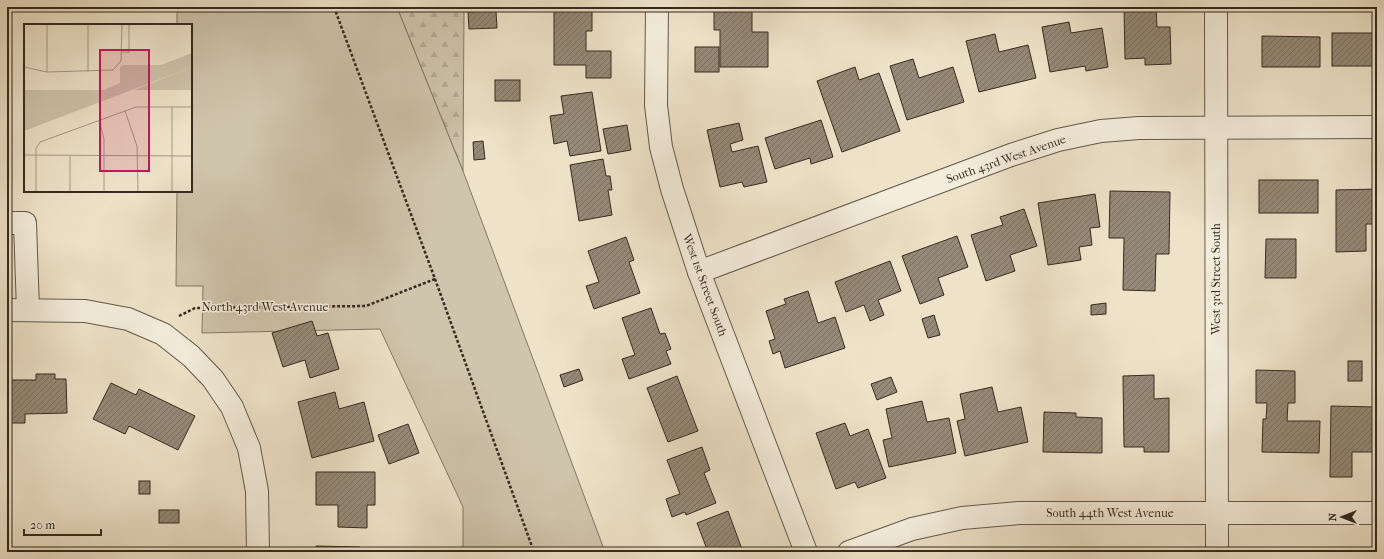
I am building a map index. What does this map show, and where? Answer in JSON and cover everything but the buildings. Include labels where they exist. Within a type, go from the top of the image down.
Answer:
[{"type":"street","name":"West 1st Street South","points":[[656,7],[656,105],[661,147],[672,189],[699,272],[806,552]]},
{"type":"street","name":"West 3rd Street South","points":[[1216,7],[1216,552]]},
{"type":"street","name":"South 43rd West Avenue","points":[[699,272],[1003,158],[1058,140],[1101,131],[1124,129],[1216,127],[1377,127]]},
{"type":"street","points":[[7,223],[25,223],[18,310],[85,311],[128,319],[163,334],[191,356],[212,379],[232,407],[249,448],[257,491],[258,552]]},
{"type":"street","name":"South 44th West Avenue","points":[[849,552],[912,529],[962,518],[1019,513],[1377,513]]},
{"type":"path","points":[[334,7],[534,552]]},
{"type":"path","name":"North 43rd West Avenue","points":[[163,334],[180,316],[195,308],[366,306],[435,279]]},
{"type":"green space","points":[[177,7],[397,7],[463,171],[605,552],[463,552],[463,507],[380,329],[202,333],[203,286],[176,286],[177,192],[192,192],[192,24],[177,24]]},
{"type":"green space","points":[[397,7],[464,7],[463,171]]}]
